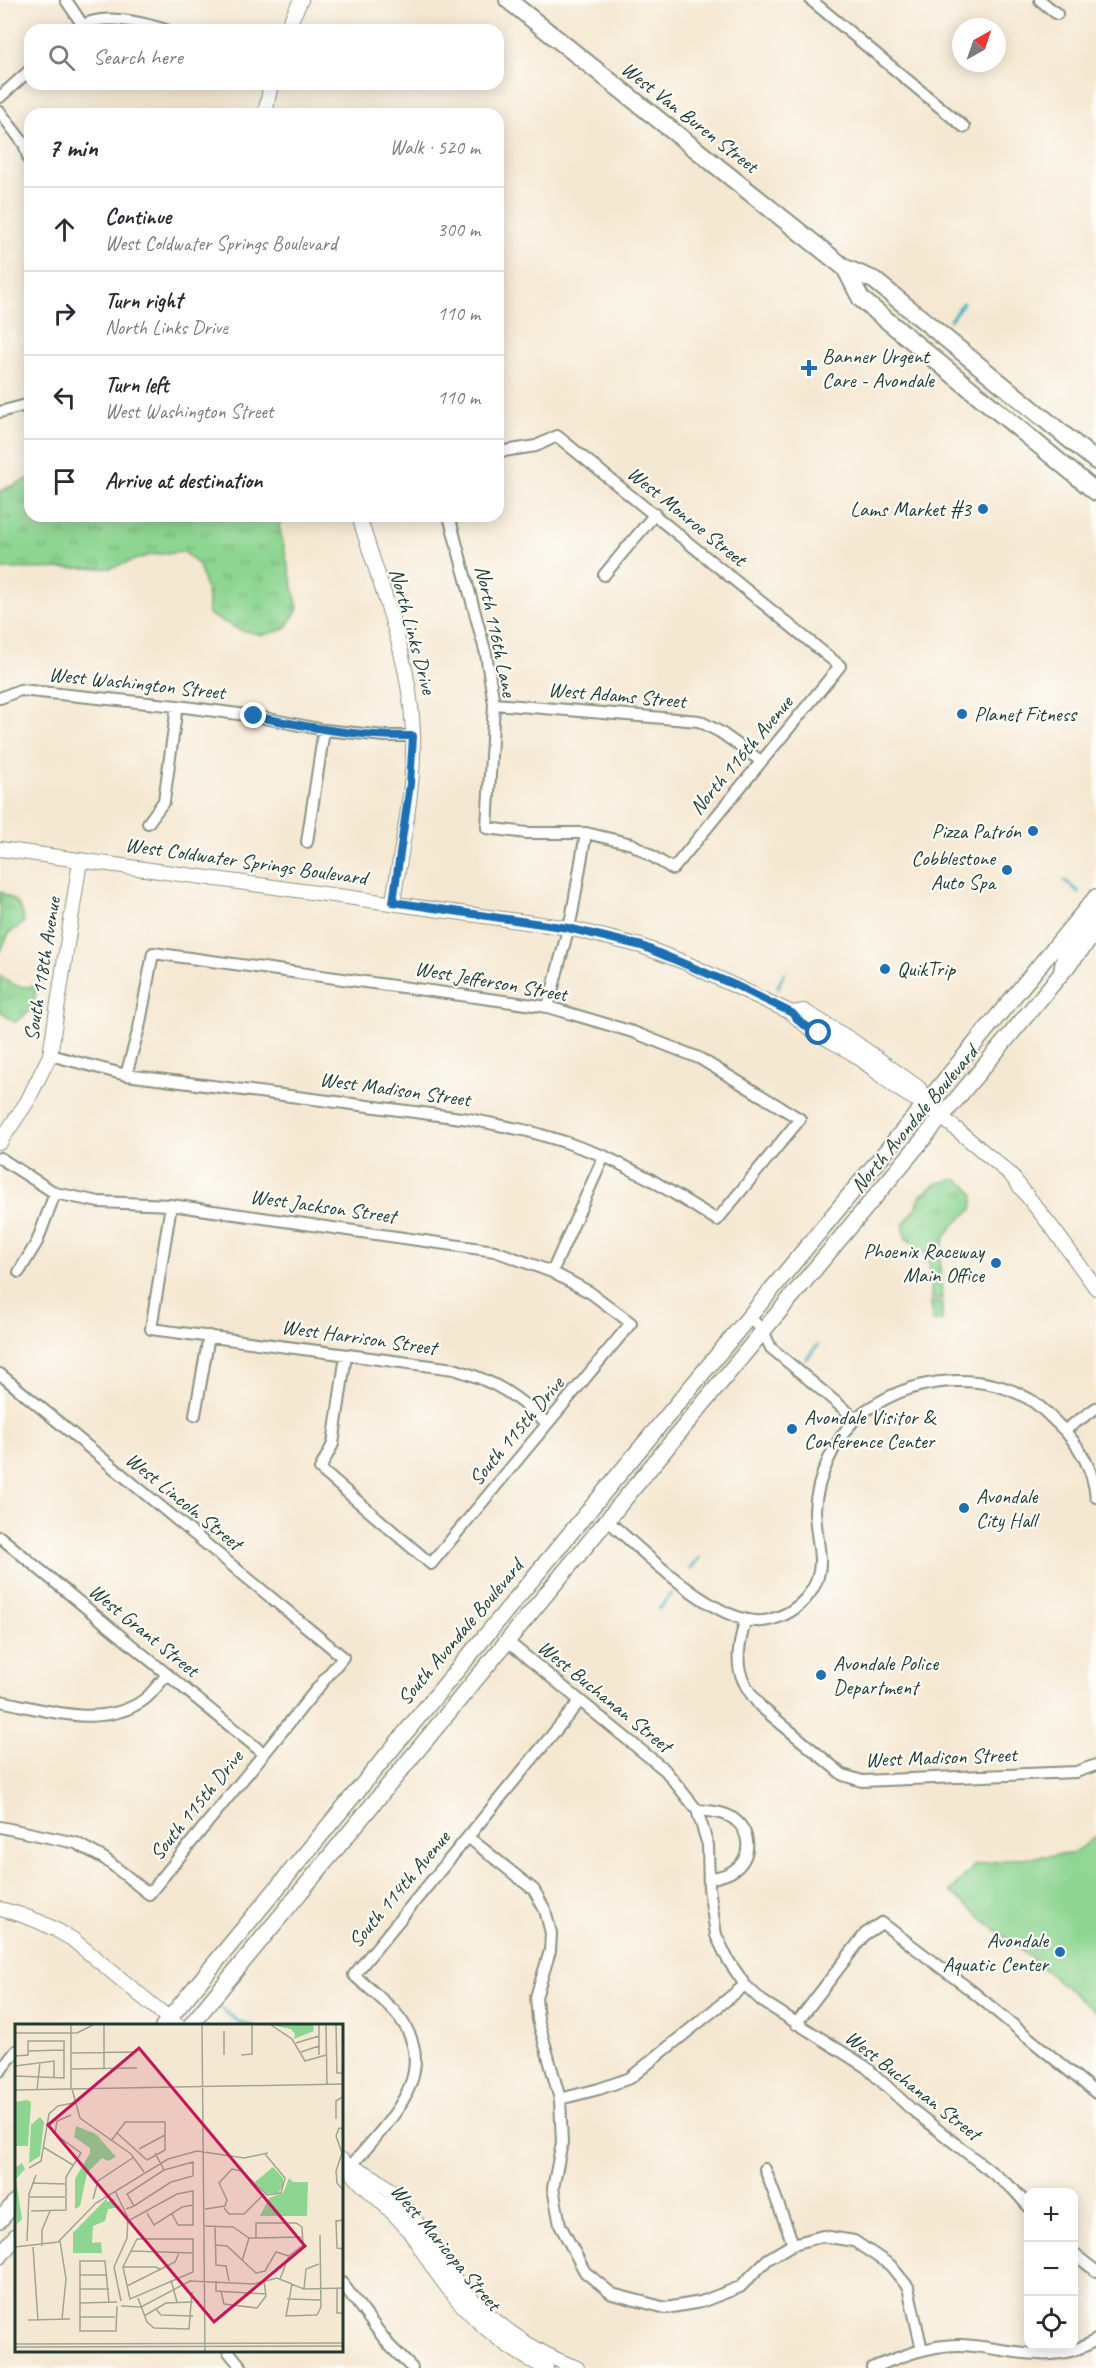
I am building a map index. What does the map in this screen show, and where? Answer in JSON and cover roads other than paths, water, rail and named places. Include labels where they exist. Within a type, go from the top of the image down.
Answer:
[{"type":"main road","name":"West Van Buren Street","points":[[508,0],[845,268],[874,280],[1096,462]]},
{"type":"main road","name":"West Van Buren Street","points":[[845,268],[861,299],[1096,492]]},
{"type":"main road","points":[[931,355],[960,363],[997,393],[1005,396],[1012,394]]},
{"type":"main road","points":[[1005,416],[1028,416],[1084,462],[1096,462]]},
{"type":"main road","name":"North Avondale Boulevard","points":[[792,1265],[1096,897]]},
{"type":"main road","points":[[1061,974],[1065,953],[1096,915]]},
{"type":"main road","name":"North Avondale Boulevard","points":[[763,1331],[1096,932]]},
{"type":"main road","name":"South Avondale Boulevard","points":[[170,2023],[591,1507],[792,1265]]},
{"type":"main road","name":"South Avondale Boulevard","points":[[192,2024],[763,1331]]},
{"type":"main road","points":[[591,1507],[608,1521]]},
{"type":"main road","points":[[0,2220],[15,2202]]},
{"type":"main road","points":[[0,2256],[15,2237]]},
{"type":"street","points":[[66,0],[78,24]]},
{"type":"street","points":[[289,24],[301,0]]},
{"type":"street","points":[[811,0],[964,127]]},
{"type":"street","points":[[1040,0],[1057,14]]},
{"type":"street","points":[[92,24],[115,19],[138,24]]},
{"type":"street","points":[[0,97],[24,75]]},
{"type":"street","points":[[266,108],[270,90]]},
{"type":"street","points":[[0,112],[24,144]]},
{"type":"street","points":[[0,412],[24,406]]},
{"type":"street","name":"West Monroe Street","points":[[504,451],[536,446],[557,436],[840,666]]},
{"type":"street","points":[[604,575],[655,514]]},
{"type":"street","name":"North Links Drive","points":[[361,522],[410,692],[413,736],[410,784],[393,902]]},
{"type":"street","name":"North 116th Lane","points":[[451,522],[486,654],[494,704],[487,828],[527,833],[586,833]]},
{"type":"street","name":"North 116th Avenue","points":[[586,833],[632,844],[673,869],[840,666]]},
{"type":"street","name":"West Washington Street","points":[[0,698],[20,690],[254,716],[324,730],[385,736],[413,736]]},
{"type":"street","name":"West Adams Street","points":[[494,704],[699,721],[761,761]]},
{"type":"street","points":[[148,822],[164,801],[177,706]]},
{"type":"street","points":[[307,842],[324,730]]},
{"type":"street","points":[[548,1007],[568,928],[586,833]]},
{"type":"street","name":"West Coldwater Springs Boulevard","points":[[0,849],[568,928],[642,946],[717,976],[792,1013],[801,1023],[855,1055],[910,1098],[925,1103],[1002,1166],[1018,1182],[1096,1288]]},
{"type":"street","name":"South 118th Avenue","points":[[0,1142],[27,1102],[50,1055],[80,861]]},
{"type":"street","name":"West Jefferson Street","points":[[126,1074],[139,1028],[153,953],[548,1007],[633,1032],[699,1058],[800,1119],[717,1220]]},
{"type":"street","name":"West Madison Street","points":[[50,1055],[126,1074],[469,1119],[547,1136],[604,1156],[650,1179],[717,1220]]},
{"type":"street","points":[[552,1272],[604,1156]]},
{"type":"street","name":"West Jackson Street","points":[[0,1158],[55,1193],[99,1202],[171,1205],[495,1251],[552,1272],[591,1293],[631,1323]]},
{"type":"street","points":[[19,1272],[37,1242],[55,1193]]},
{"type":"street","name":"West Harrison Street","points":[[171,1205],[151,1329],[453,1369],[502,1387],[548,1423]]},
{"type":"street","points":[[749,1316],[763,1331],[771,1348],[856,1419]]},
{"type":"street","name":"South 115th Drive","points":[[346,1355],[333,1444],[320,1469],[431,1564],[631,1323]]},
{"type":"street","points":[[195,1415],[209,1336]]},
{"type":"street","name":"West Lincoln Street","points":[[0,1374],[343,1657]]},
{"type":"street","points":[[608,1521],[700,1599],[723,1613],[745,1621],[768,1621],[782,1616],[801,1605],[813,1590],[820,1561],[815,1508],[819,1485],[838,1442],[868,1408],[896,1394],[920,1386],[959,1381],[1014,1392],[1037,1404],[1065,1430],[1082,1453],[1092,1477],[1096,1497]]},
{"type":"street","points":[[1065,1430],[1096,1407]]},
{"type":"street","name":"West Grant Street","points":[[0,1537],[263,1753]]},
{"type":"street","name":"West Madison Street","points":[[745,1621],[738,1654],[742,1682],[761,1707],[838,1771],[852,1779],[862,1782],[940,1776],[1076,1772],[1096,1766]]},
{"type":"street","name":"West Buchanan Street","points":[[508,1642],[665,1770],[697,1809],[708,1845],[709,1879],[716,1935],[728,1960],[745,1984],[762,2001],[866,2067],[910,2108],[1013,2189],[1024,2201]]},
{"type":"street","name":"South 115th Drive","points":[[0,1827],[76,1843],[105,1859],[149,1894],[343,1657]]},
{"type":"street","points":[[0,1701],[78,1715],[104,1715],[145,1699],[168,1675]]},
{"type":"street","name":"South 114th Avenue","points":[[346,2164],[401,2106],[414,2075],[415,2066],[415,2047],[396,2013],[354,1975],[580,1701]]},
{"type":"street","points":[[697,1809],[730,1816],[747,1835],[749,1844],[747,1855],[733,1871],[709,1879]]},
{"type":"street","points":[[468,1837],[534,1890],[545,1910],[551,1933],[550,1951],[536,1996],[538,2020],[560,2099],[562,2143],[553,2188],[560,2225],[585,2272],[612,2294],[666,2308],[701,2302],[740,2287],[768,2259],[793,2244],[823,2236],[854,2241],[890,2265],[908,2287],[922,2350]]},
{"type":"street","points":[[0,1909],[36,1920],[72,1939],[170,2023]]},
{"type":"street","points":[[796,2024],[865,1934],[882,1923],[968,1988],[1096,2093]]},
{"type":"street","points":[[560,2099],[630,2078],[745,1984]]},
{"type":"street","points":[[0,2071],[15,2051]]},
{"type":"street","name":"West Maricopa Street","points":[[346,2164],[357,2180],[389,2208],[409,2230],[439,2277],[463,2307],[508,2345],[546,2368]]},
{"type":"street","name":"West Maricopa Street","points":[[346,2164],[365,2171],[407,2210],[449,2271],[483,2310],[515,2336],[555,2359],[577,2368]]},
{"type":"street","points":[[765,2169],[793,2244]]},
{"type":"street","points":[[1078,2257],[1096,2271]]},
{"type":"street","points":[[344,2286],[389,2345],[412,2368]]},
{"type":"street","points":[[872,2368],[922,2350],[959,2345],[1046,2356],[1063,2355],[1082,2349],[1096,2340]]},
{"type":"street","points":[[230,2353],[242,2368]]},
{"type":"waterway","points":[[950,320],[963,303]]},
{"type":"waterway","points":[[1065,881],[1079,892]]},
{"type":"waterway","points":[[778,987],[784,973]]},
{"type":"waterway","points":[[806,1359],[818,1345]]},
{"type":"waterway","points":[[690,1569],[699,1558]]},
{"type":"waterway","points":[[659,1609],[672,1593]]},
{"type":"waterway","points":[[222,2009],[244,2024]]},
{"type":"place","name":"Banner Urgent Care - Avondale","points":[[809,368]]},
{"type":"place","name":"Lams Market #3","points":[[983,509]]},
{"type":"place","name":"Planet Fitness","points":[[962,714]]},
{"type":"place","name":"Pizza Patrón","points":[[1033,831]]},
{"type":"place","name":"Cobblestone Auto Spa","points":[[1007,870]]},
{"type":"place","name":"QuikTrip","points":[[885,969]]},
{"type":"place","name":"Phoenix Raceway Main Office","points":[[996,1263]]},
{"type":"place","name":"Avondale Visitor & Conference Center","points":[[792,1429]]},
{"type":"place","name":"Avondale City Hall","points":[[964,1508]]},
{"type":"place","name":"Avondale Police Department","points":[[821,1675]]},
{"type":"place","name":"Avondale Aquatic Center","points":[[1060,1952]]}]
